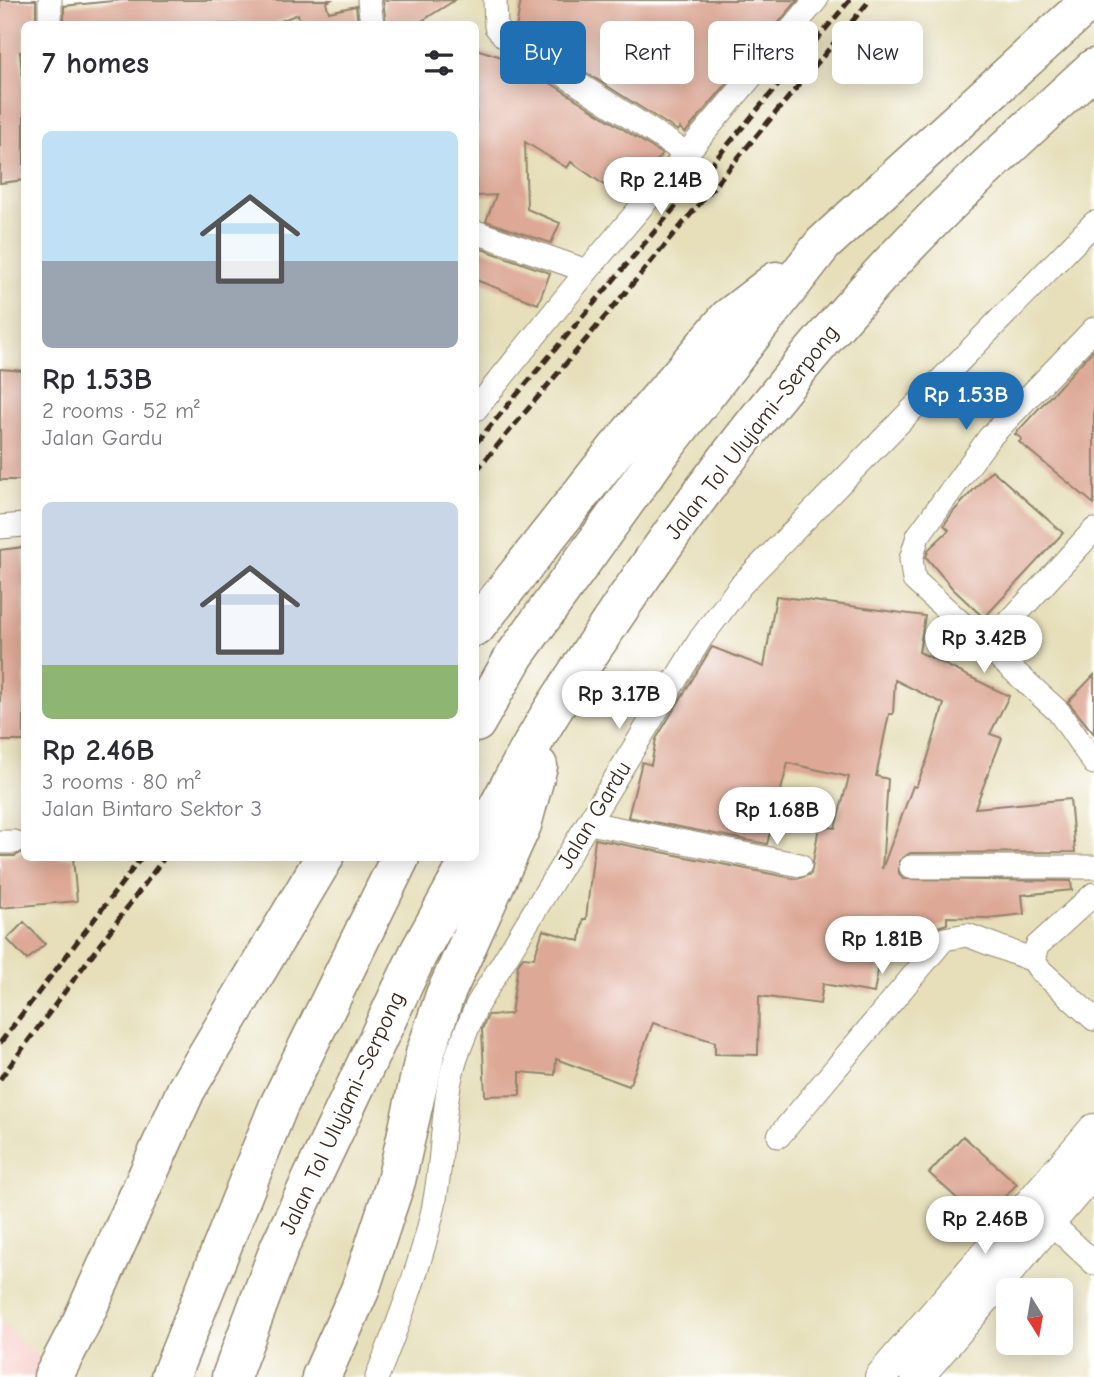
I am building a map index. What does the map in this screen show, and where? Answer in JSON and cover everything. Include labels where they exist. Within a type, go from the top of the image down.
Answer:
[{"type":"highway","points":[[479,623],[618,447],[728,318],[823,244],[1091,0]]},
{"type":"highway","name":"Jalan Tol Ulujami–Serpong","points":[[479,843],[554,707],[673,529],[863,293],[984,170],[1094,68]]},
{"type":"highway","points":[[479,718],[514,655],[635,488],[823,244]]},
{"type":"highway","points":[[321,1377],[360,1290],[396,1181],[425,1054],[445,995],[522,825],[554,707]]},
{"type":"highway","points":[[53,1377],[81,1323],[186,1090],[322,861]]},
{"type":"highway","points":[[170,1377],[278,1107],[399,861]]},
{"type":"highway","name":"Jalan Tol Ulujami–Serpong","points":[[232,1377],[280,1246],[418,954],[469,861]]},
{"type":"main road","points":[[881,1377],[1094,1130]]},
{"type":"main road","points":[[917,1377],[1094,1170]]},
{"type":"street","points":[[50,0],[50,21]]},
{"type":"street","points":[[369,0],[372,21]]},
{"type":"street","points":[[495,0],[496,27],[505,37],[686,153]]},
{"type":"street","points":[[484,388],[587,271],[816,0]]},
{"type":"street","name":"Jalan Gardu","points":[[377,1377],[402,1313],[432,1216],[443,1161],[449,1087],[460,1045],[477,1005],[701,638],[741,586],[1094,223]]},
{"type":"street","points":[[479,233],[587,271]]},
{"type":"street","points":[[1094,329],[989,438],[918,536],[911,572],[914,580],[1059,712],[1094,763]]},
{"type":"street","points":[[0,527],[21,525]]},
{"type":"street","points":[[986,647],[1094,530]]},
{"type":"street","points":[[589,823],[800,865]]},
{"type":"street","points":[[911,867],[1094,867]]},
{"type":"street","points":[[1033,960],[1037,946],[1094,894]]},
{"type":"street","points":[[779,1136],[944,939],[967,936],[1033,960],[1040,970],[1094,1019]]},
{"type":"street","points":[[1049,1221],[1094,1263]]},
{"type":"shaded area","points":[[0,1321],[45,1364],[42,1377],[0,1377]]},
{"type":"building","points":[[0,0],[36,0],[36,21],[21,21],[21,180],[0,183]]},
{"type":"building","points":[[123,0],[331,0],[326,3],[329,12],[356,6],[358,21],[299,21],[298,14],[280,21],[64,21],[64,6]]},
{"type":"building","points":[[383,0],[455,0],[422,21],[386,21]]},
{"type":"building","points":[[521,0],[798,0],[780,21],[708,21],[708,84],[727,84],[685,133],[604,84],[694,84],[694,21],[600,21],[600,81],[586,73],[586,21],[517,21]]},
{"type":"building","points":[[479,50],[500,57],[500,84],[552,84],[662,154],[627,201],[571,162],[567,168],[525,142],[527,209],[560,223],[551,243],[486,221],[496,195],[479,196]]},
{"type":"building","points":[[479,248],[550,273],[538,304],[479,281]]},
{"type":"building","points":[[1094,349],[1094,504],[1019,442],[1022,439],[1015,434]]},
{"type":"building","points":[[0,369],[21,371],[21,480],[0,480]]},
{"type":"building","points":[[992,470],[1063,533],[984,618],[953,589],[926,557],[929,549],[949,530],[944,525],[953,512]]},
{"type":"building","points":[[21,547],[21,741],[0,741],[0,550]]},
{"type":"building","points":[[776,596],[925,616],[919,652],[1009,696],[990,734],[1002,738],[975,808],[1070,799],[1075,852],[910,853],[899,861],[899,873],[903,879],[1071,881],[1072,890],[1022,895],[1024,914],[988,918],[947,917],[947,924],[938,927],[886,922],[874,993],[823,984],[820,1004],[759,996],[758,1055],[715,1054],[715,1042],[653,1023],[629,1086],[556,1059],[555,1075],[520,1072],[520,1095],[485,1096],[482,1029],[488,1015],[511,1014],[518,964],[523,957],[534,958],[543,930],[580,941],[583,919],[586,919],[595,839],[797,879],[811,874],[819,826],[835,828],[849,777],[788,763],[767,844],[628,817],[642,762],[651,765],[656,739],[712,647],[764,667]],"holes":[[[895,680],[944,704],[927,760],[916,787],[913,786],[882,869],[888,779],[876,776],[889,714],[893,714]]]},
{"type":"building","points":[[1094,675],[1094,734],[1068,702]]},
{"type":"building","points":[[21,853],[21,861],[73,861],[77,901],[0,908],[0,856],[15,856]]},
{"type":"building","points":[[24,922],[45,944],[27,960],[7,939]]},
{"type":"building","points":[[963,1136],[1017,1184],[982,1221],[929,1173]]},
{"type":"railway","points":[[479,439],[850,0]]},
{"type":"railway","points":[[479,467],[870,0]]},
{"type":"railway","points":[[0,1043],[139,861]]},
{"type":"railway","points":[[0,1079],[162,861]]}]
